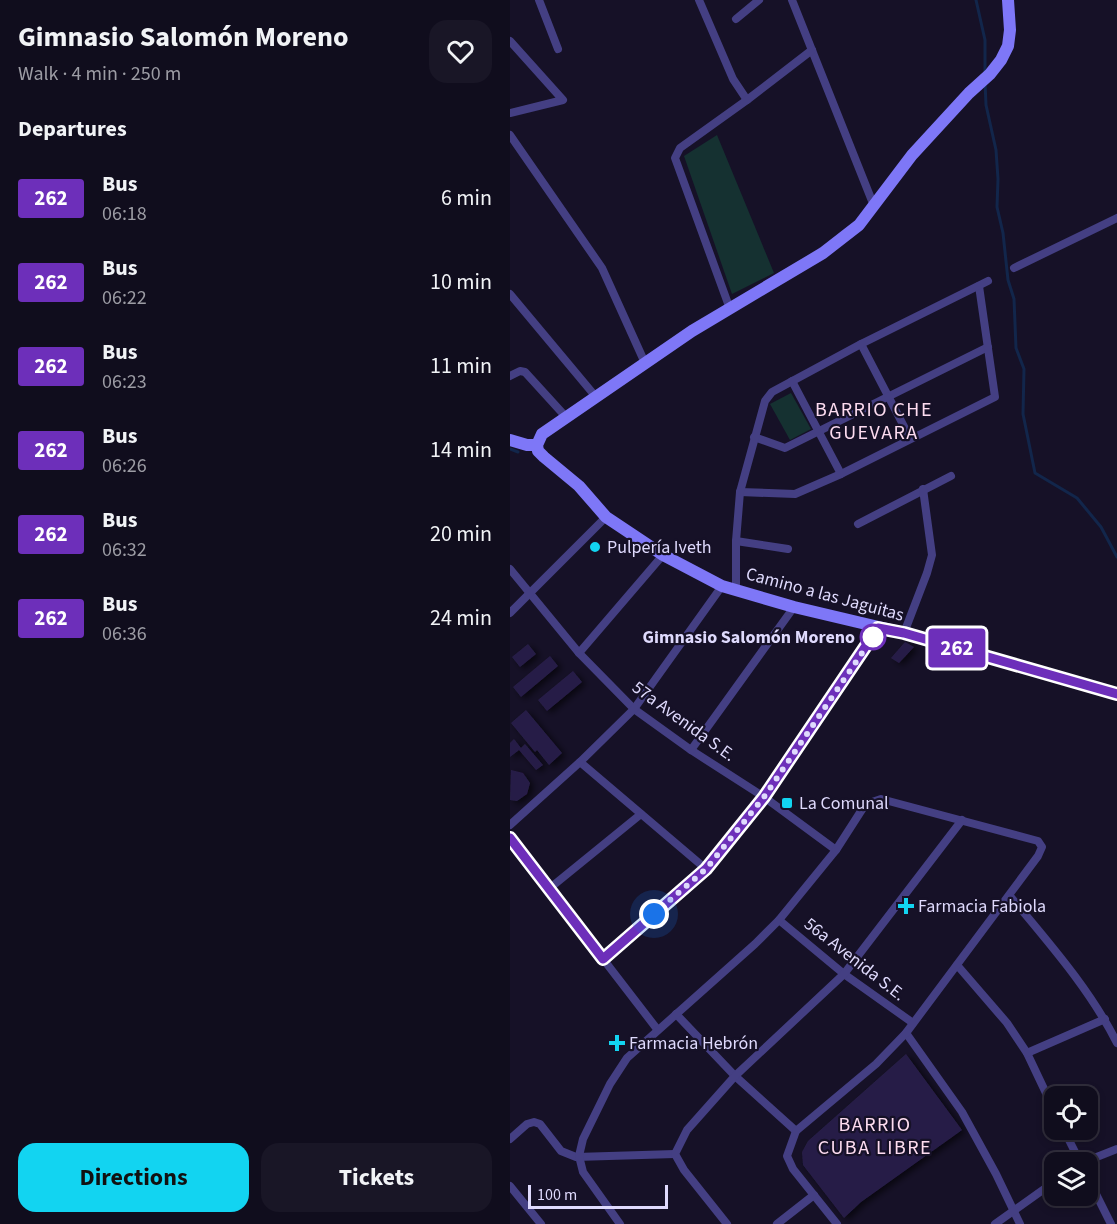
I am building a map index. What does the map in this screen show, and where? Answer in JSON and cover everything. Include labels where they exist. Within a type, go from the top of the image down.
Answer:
[{"type":"street","points":[[539,0],[558,49]]},
{"type":"street","points":[[699,0],[733,79],[747,100]]},
{"type":"street","points":[[736,19],[759,0]]},
{"type":"street","points":[[792,0],[874,206]]},
{"type":"street","points":[[510,440],[527,445],[537,445],[542,434],[645,363],[692,331],[823,253],[859,225],[912,155],[1001,60],[1008,46],[1010,30],[1008,0]]},
{"type":"street","points":[[510,41],[563,100],[510,113]]},
{"type":"street","points":[[730,309],[675,158],[680,148],[812,50]]},
{"type":"street","points":[[510,135],[513,146],[602,267],[645,363]]},
{"type":"street","points":[[1014,268],[1117,218]]},
{"type":"street","points":[[736,589],[736,541],[740,492],[765,401],[772,392],[861,344],[983,284],[995,397],[840,474],[792,495],[740,492]]},
{"type":"street","points":[[510,294],[596,397]]},
{"type":"street","points":[[861,344],[910,438]]},
{"type":"street","points":[[754,437],[785,448],[988,346]]},
{"type":"street","points":[[510,376],[520,371],[525,372],[567,417]]},
{"type":"street","points":[[792,381],[840,474]]},
{"type":"street","name":"Camino a las Jaguitas","points":[[537,445],[538,451],[579,486],[606,517],[663,555],[722,586],[794,607],[904,633],[1117,694]]},
{"type":"street","points":[[858,524],[951,476]]},
{"type":"street","points":[[904,633],[932,555],[923,489]]},
{"type":"street","points":[[510,613],[606,517]]},
{"type":"street","points":[[736,541],[788,549]]},
{"type":"street","points":[[579,653],[663,555]]},
{"type":"street","name":"57a Avenida S.E.","points":[[510,568],[579,653],[634,709],[691,750],[764,797],[836,850]]},
{"type":"street","points":[[510,825],[580,762],[634,709],[722,586]]},
{"type":"street","points":[[691,750],[794,607]]},
{"type":"street","points":[[603,959],[706,869],[764,797],[878,628]]},
{"type":"street","points":[[580,762],[706,869]]},
{"type":"street","points":[[620,1224],[583,1172],[579,1156],[583,1139],[610,1084],[627,1058],[779,920],[836,850],[863,808],[872,802],[882,800],[1038,842],[1042,846],[1038,856],[906,1033],[876,1064],[796,1131],[787,1156],[793,1169],[837,1224]]},
{"type":"street","points":[[550,888],[641,814]]},
{"type":"street","points":[[675,1154],[687,1130],[735,1076],[844,974],[962,820]]},
{"type":"street","points":[[510,838],[657,1029]]},
{"type":"street","points":[[1010,896],[1064,961],[1105,1019],[1117,1043]]},
{"type":"street","name":"56a Avenida S.E.","points":[[779,920],[844,974],[913,1023]]},
{"type":"street","points":[[957,965],[1007,1023],[1027,1053],[1044,1089]]},
{"type":"street","points":[[676,1014],[735,1076],[796,1131]]},
{"type":"street","points":[[1027,1053],[1105,1019]]},
{"type":"street","points":[[906,1033],[962,1112],[1020,1224]]},
{"type":"street","points":[[510,1139],[527,1124],[534,1122],[540,1124],[561,1151],[579,1156],[675,1154]]},
{"type":"street","points":[[1098,1156],[1117,1149]]},
{"type":"street","points":[[675,1154],[684,1170],[727,1224]]},
{"type":"street","points":[[510,1186],[541,1224]]},
{"type":"street","points":[[995,1224],[1044,1189]]},
{"type":"street","points":[[777,1224],[814,1195]]},
{"type":"street","points":[[1098,1198],[1111,1224]]},
{"type":"green space","points":[[717,135],[774,273],[732,294],[684,156]]},
{"type":"green space","points":[[791,393],[811,429],[790,440],[770,404]]},
{"type":"building","points":[[905,642],[914,647],[899,663],[891,658]]},
{"type":"building","points":[[528,644],[536,654],[520,667],[512,657]]},
{"type":"building","points":[[550,656],[558,666],[521,697],[513,687]]},
{"type":"building","points":[[573,671],[582,682],[547,711],[538,700]]},
{"type":"building","points":[[526,710],[562,753],[549,765],[511,723]]},
{"type":"building","points":[[514,739],[521,748],[525,744],[543,765],[536,770],[519,750],[510,757],[510,743]]},
{"type":"building","points":[[511,770],[523,773],[530,783],[527,794],[517,801],[510,800]]},
{"type":"building","points":[[906,1054],[962,1130],[861,1202],[844,1218],[803,1165],[802,1152],[808,1141]]},
{"type":"waterway","points":[[976,0],[985,40],[985,73]]},
{"type":"waterway","points":[[985,82],[986,105],[996,150],[997,207],[1003,233],[1008,280],[1014,299],[1016,348],[1024,369],[1023,414],[1035,473],[1077,498],[1101,527],[1117,557]]},
{"type":"waterway","points":[[510,449],[518,452]]},
{"type":"bus line","name":"262","points":[[510,838],[603,959],[706,869],[764,797],[878,628],[904,633],[1117,694]]},
{"type":"place","name":"Pulpería Iveth","points":[[595,547]]},
{"type":"place","name":"Gimnasio Salomón Moreno","points":[[873,637]]},
{"type":"place","name":"La Comunal","points":[[787,803]]},
{"type":"place","name":"Farmacia Fabiola","points":[[906,906]]},
{"type":"place","name":"Farmacia Hebrón","points":[[617,1043]]},
{"type":"district","name":"BARRIO CHE GUEVARA","points":[[874,420]]},
{"type":"district","name":"BARRIO CUBA LIBRE","points":[[875,1136]]},
{"type":"route","points":[[654,914],[706,869],[764,797],[873,637]]}]
